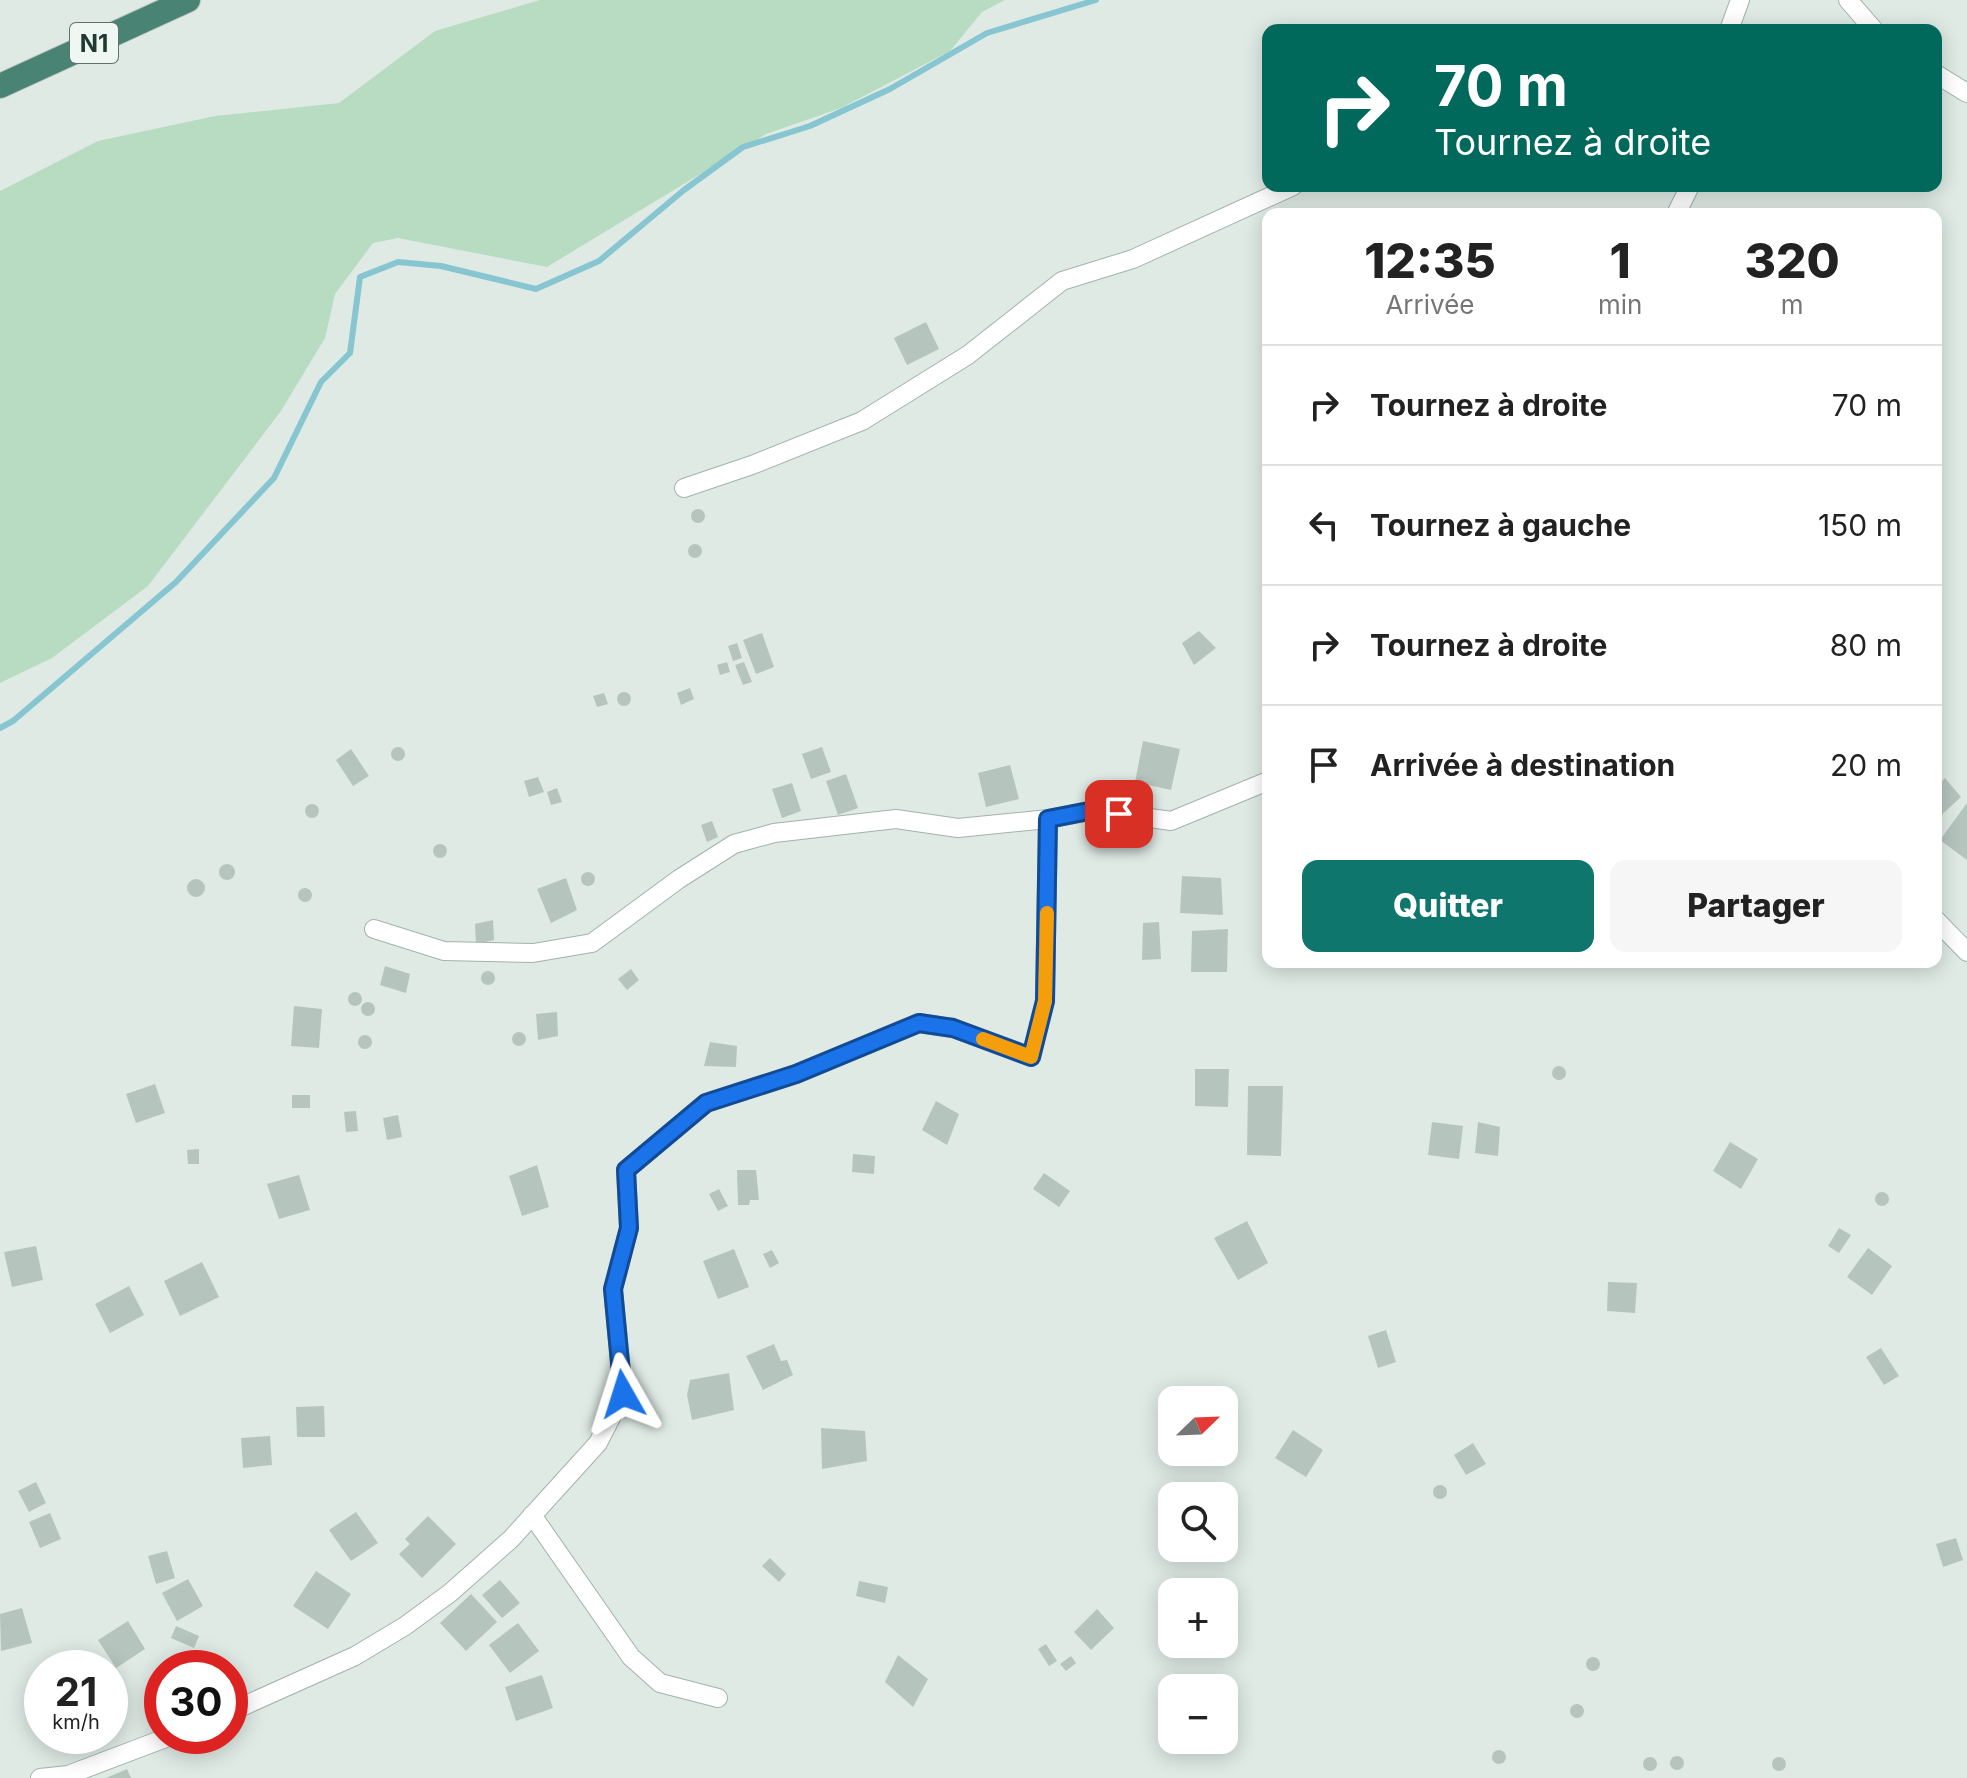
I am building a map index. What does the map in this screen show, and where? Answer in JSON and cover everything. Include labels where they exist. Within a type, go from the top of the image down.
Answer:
[{"type":"highway","name":"N1","points":[[0,86],[188,0]]},
{"type":"street","points":[[1731,24],[1740,0]]},
{"type":"street","points":[[1848,0],[1869,24]]},
{"type":"street","points":[[1942,78],[1967,93]]},
{"type":"street","points":[[684,488],[752,465],[862,421],[968,355],[1062,281],[1133,259],[1280,192]]},
{"type":"street","points":[[374,929],[444,951],[533,953],[592,943],[679,879],[734,844],[774,833],[896,819],[958,828],[1048,819],[1094,810],[1171,821],[1262,783]]},
{"type":"street","points":[[248,1704],[355,1656],[405,1626],[450,1593],[511,1539],[598,1443],[623,1394],[613,1289],[629,1228],[626,1170],[706,1103],[796,1074],[919,1023],[953,1028],[1031,1057],[1045,1001],[1048,819]]},
{"type":"street","points":[[1942,926],[1967,952]]},
{"type":"street","points":[[532,1515],[631,1657],[660,1683],[718,1698]]},
{"type":"street","points":[[40,1778],[68,1775],[144,1746]]},
{"type":"green space","points":[[540,0],[1005,0],[982,12],[950,51],[841,108],[766,134],[547,267],[398,238],[373,243],[335,294],[325,338],[281,411],[148,586],[52,658],[0,683],[0,191],[98,141],[215,116],[339,103],[435,31]]},
{"type":"building","points":[[926,322],[939,349],[907,365],[894,338]]},
{"type":"building","points":[[698,509],[705,516],[698,523],[691,516]]},
{"type":"building","points":[[695,544],[702,551],[695,558],[688,551]]},
{"type":"building","points":[[1199,631],[1216,648],[1194,665],[1182,643]]},
{"type":"building","points":[[762,633],[774,667],[756,674],[743,640]]},
{"type":"building","points":[[737,643],[742,658],[733,661],[728,646]]},
{"type":"building","points":[[727,662],[730,672],[720,675],[717,665]]},
{"type":"building","points":[[744,662],[752,682],[743,685],[735,665]]},
{"type":"building","points":[[690,688],[694,699],[681,705],[677,693]]},
{"type":"building","points":[[624,692],[631,699],[624,706],[617,699]]},
{"type":"building","points":[[604,693],[608,704],[597,707],[593,696]]},
{"type":"building","points":[[1143,741],[1180,749],[1171,790],[1135,782]]},
{"type":"building","points":[[398,747],[405,754],[398,761],[391,754]]},
{"type":"building","points":[[822,747],[831,772],[811,779],[802,754]]},
{"type":"building","points":[[351,749],[369,776],[353,786],[336,760]]},
{"type":"building","points":[[1010,765],[1019,799],[986,807],[978,773]]},
{"type":"building","points":[[846,774],[858,808],[838,815],[826,781]]},
{"type":"building","points":[[538,777],[544,792],[529,797],[524,781]]},
{"type":"building","points":[[1945,778],[1961,797],[1942,814],[1942,781]]},
{"type":"building","points":[[792,783],[801,811],[782,818],[772,789]]},
{"type":"building","points":[[557,788],[562,802],[551,805],[547,792]]},
{"type":"building","points":[[1967,803],[1967,860],[1942,841]]},
{"type":"building","points":[[312,804],[319,811],[312,818],[305,811]]},
{"type":"building","points":[[712,821],[718,837],[707,842],[701,825]]},
{"type":"building","points":[[440,844],[447,851],[440,858],[433,851]]},
{"type":"building","points":[[227,864],[233,866],[233,878],[227,880],[221,878],[219,872],[221,866]]},
{"type":"building","points":[[588,872],[595,879],[588,886],[581,879]]},
{"type":"building","points":[[1182,876],[1221,878],[1223,915],[1180,913]]},
{"type":"building","points":[[566,878],[577,910],[551,923],[537,889]]},
{"type":"building","points":[[196,879],[205,888],[196,897],[187,888]]},
{"type":"building","points":[[305,888],[312,895],[305,902],[298,895]]},
{"type":"building","points":[[493,920],[494,940],[476,944],[475,924]]},
{"type":"building","points":[[1159,922],[1161,959],[1142,960],[1143,923]]},
{"type":"building","points":[[1228,929],[1227,972],[1191,972],[1192,931]]},
{"type":"building","points":[[385,966],[410,974],[406,993],[380,985]]},
{"type":"building","points":[[631,969],[639,980],[627,990],[618,979]]},
{"type":"building","points":[[488,971],[495,978],[488,985],[481,978]]},
{"type":"building","points":[[355,992],[362,999],[355,1006],[348,999]]},
{"type":"building","points":[[368,1002],[375,1009],[368,1016],[361,1009]]},
{"type":"building","points":[[294,1006],[322,1009],[319,1048],[291,1046]]},
{"type":"building","points":[[557,1012],[558,1036],[538,1040],[536,1014]]},
{"type":"building","points":[[519,1032],[526,1039],[519,1046],[512,1039]]},
{"type":"building","points":[[365,1035],[372,1042],[365,1049],[358,1042]]},
{"type":"building","points":[[710,1042],[737,1046],[736,1067],[704,1066]]},
{"type":"building","points":[[1559,1066],[1566,1073],[1559,1080],[1552,1073]]},
{"type":"building","points":[[1195,1069],[1229,1069],[1228,1107],[1195,1106]]},
{"type":"building","points":[[155,1084],[165,1113],[136,1123],[126,1094]]},
{"type":"building","points":[[1248,1086],[1283,1086],[1281,1156],[1247,1155]]},
{"type":"building","points":[[292,1095],[310,1095],[310,1108],[292,1108]]},
{"type":"building","points":[[936,1101],[959,1114],[947,1145],[922,1130]]},
{"type":"building","points":[[356,1111],[358,1131],[346,1132],[344,1112]]},
{"type":"building","points":[[398,1115],[402,1137],[387,1140],[383,1118]]},
{"type":"building","points":[[1432,1122],[1463,1126],[1459,1159],[1428,1155]]},
{"type":"building","points":[[1478,1122],[1500,1127],[1498,1156],[1475,1153]]},
{"type":"building","points":[[1730,1142],[1758,1159],[1741,1189],[1713,1171]]},
{"type":"building","points":[[199,1149],[199,1164],[188,1164],[187,1150]]},
{"type":"building","points":[[853,1154],[875,1156],[874,1174],[852,1172]]},
{"type":"building","points":[[537,1165],[549,1207],[522,1216],[509,1176]]},
{"type":"building","points":[[737,1170],[756,1170],[759,1200],[750,1200],[749,1205],[738,1205]]},
{"type":"building","points":[[1044,1173],[1070,1191],[1059,1207],[1033,1189]]},
{"type":"building","points":[[299,1175],[310,1210],[279,1219],[267,1184]]},
{"type":"building","points":[[719,1189],[728,1206],[718,1211],[709,1194]]},
{"type":"building","points":[[1882,1192],[1889,1199],[1882,1206],[1875,1199]]},
{"type":"building","points":[[1247,1221],[1268,1263],[1238,1280],[1214,1238]]},
{"type":"building","points":[[1839,1228],[1851,1235],[1839,1253],[1828,1246]]},
{"type":"building","points":[[36,1246],[43,1280],[12,1287],[4,1252]]},
{"type":"building","points":[[1868,1248],[1892,1266],[1872,1295],[1847,1277]]},
{"type":"building","points":[[734,1249],[749,1287],[718,1299],[703,1261]]},
{"type":"building","points":[[772,1250],[779,1263],[770,1268],[763,1254]]},
{"type":"building","points":[[202,1262],[219,1297],[180,1316],[164,1281]]},
{"type":"building","points":[[1608,1282],[1637,1283],[1635,1313],[1607,1311]]},
{"type":"building","points":[[129,1286],[144,1315],[110,1333],[95,1304]]},
{"type":"building","points":[[1386,1330],[1396,1362],[1378,1368],[1368,1336]]},
{"type":"building","points":[[774,1344],[781,1361],[787,1360],[793,1375],[763,1390],[746,1356]]},
{"type":"building","points":[[1881,1348],[1899,1376],[1884,1385],[1866,1357]]},
{"type":"building","points":[[729,1373],[734,1410],[692,1420],[687,1395],[690,1380]]},
{"type":"building","points":[[324,1406],[325,1437],[297,1437],[296,1407]]},
{"type":"building","points":[[821,1428],[865,1431],[867,1461],[822,1469]]},
{"type":"building","points":[[1293,1430],[1323,1450],[1306,1477],[1275,1458]]},
{"type":"building","points":[[270,1436],[272,1465],[243,1468],[241,1438]]},
{"type":"building","points":[[1473,1443],[1486,1464],[1466,1475],[1454,1455]]},
{"type":"building","points":[[36,1482],[46,1503],[29,1512],[18,1491]]},
{"type":"building","points":[[1440,1485],[1447,1492],[1440,1499],[1433,1492]]},
{"type":"building","points":[[356,1512],[378,1543],[351,1561],[329,1530]]},
{"type":"building","points":[[50,1513],[61,1539],[40,1548],[29,1522]]},
{"type":"building","points":[[428,1516],[456,1544],[422,1578],[399,1554],[410,1544],[405,1539]]},
{"type":"building","points":[[1956,1538],[1963,1560],[1943,1567],[1936,1544]]},
{"type":"building","points":[[167,1551],[175,1578],[156,1584],[148,1556]]},
{"type":"building","points":[[770,1558],[786,1574],[779,1582],[762,1566]]},
{"type":"building","points":[[316,1571],[351,1594],[328,1629],[293,1606]]},
{"type":"building","points":[[188,1579],[203,1606],[177,1621],[162,1593]]},
{"type":"building","points":[[500,1580],[520,1603],[502,1618],[482,1595]]},
{"type":"building","points":[[859,1581],[888,1587],[885,1603],[856,1596]]},
{"type":"building","points":[[471,1594],[497,1622],[466,1651],[440,1623]]},
{"type":"building","points":[[22,1608],[32,1643],[1,1651],[0,1614]]},
{"type":"building","points":[[1097,1609],[1114,1628],[1091,1650],[1074,1632]]},
{"type":"building","points":[[128,1621],[145,1649],[128,1660],[128,1650],[104,1650],[98,1640]]},
{"type":"building","points":[[518,1623],[539,1651],[510,1673],[489,1645]]},
{"type":"building","points":[[176,1626],[199,1636],[194,1648],[171,1638]]},
{"type":"building","points":[[1046,1644],[1057,1661],[1049,1666],[1038,1649]]},
{"type":"building","points":[[898,1655],[928,1679],[913,1707],[885,1682]]},
{"type":"building","points":[[1071,1656],[1076,1663],[1066,1671],[1060,1664]]},
{"type":"building","points":[[1593,1657],[1600,1664],[1593,1671],[1586,1664]]},
{"type":"building","points":[[542,1675],[553,1708],[516,1721],[505,1687]]},
{"type":"building","points":[[1577,1704],[1584,1711],[1577,1718],[1570,1711]]},
{"type":"building","points":[[1499,1750],[1506,1757],[1499,1764],[1492,1757]]},
{"type":"building","points":[[1677,1756],[1684,1763],[1677,1770],[1670,1763]]},
{"type":"building","points":[[1650,1757],[1657,1764],[1650,1771],[1643,1764]]},
{"type":"building","points":[[1779,1757],[1786,1764],[1779,1771],[1772,1764]]},
{"type":"building","points":[[127,1769],[131,1778],[106,1778]]},
{"type":"waterway","points":[[0,728],[13,721],[176,582],[274,478],[321,382],[350,353],[360,277],[398,262],[441,266],[536,289],[599,261],[684,190],[743,147],[810,126],[890,89],[987,33],[1096,0]]},
{"type":"slow traffic","points":[[983,1039],[1031,1057],[1045,1001],[1047,913]]},
{"type":"route","points":[[623,1394],[613,1289],[629,1228],[626,1170],[706,1103],[796,1074],[919,1023],[953,1028],[1031,1057],[1045,1001],[1048,819],[1094,810],[1119,814]]}]
